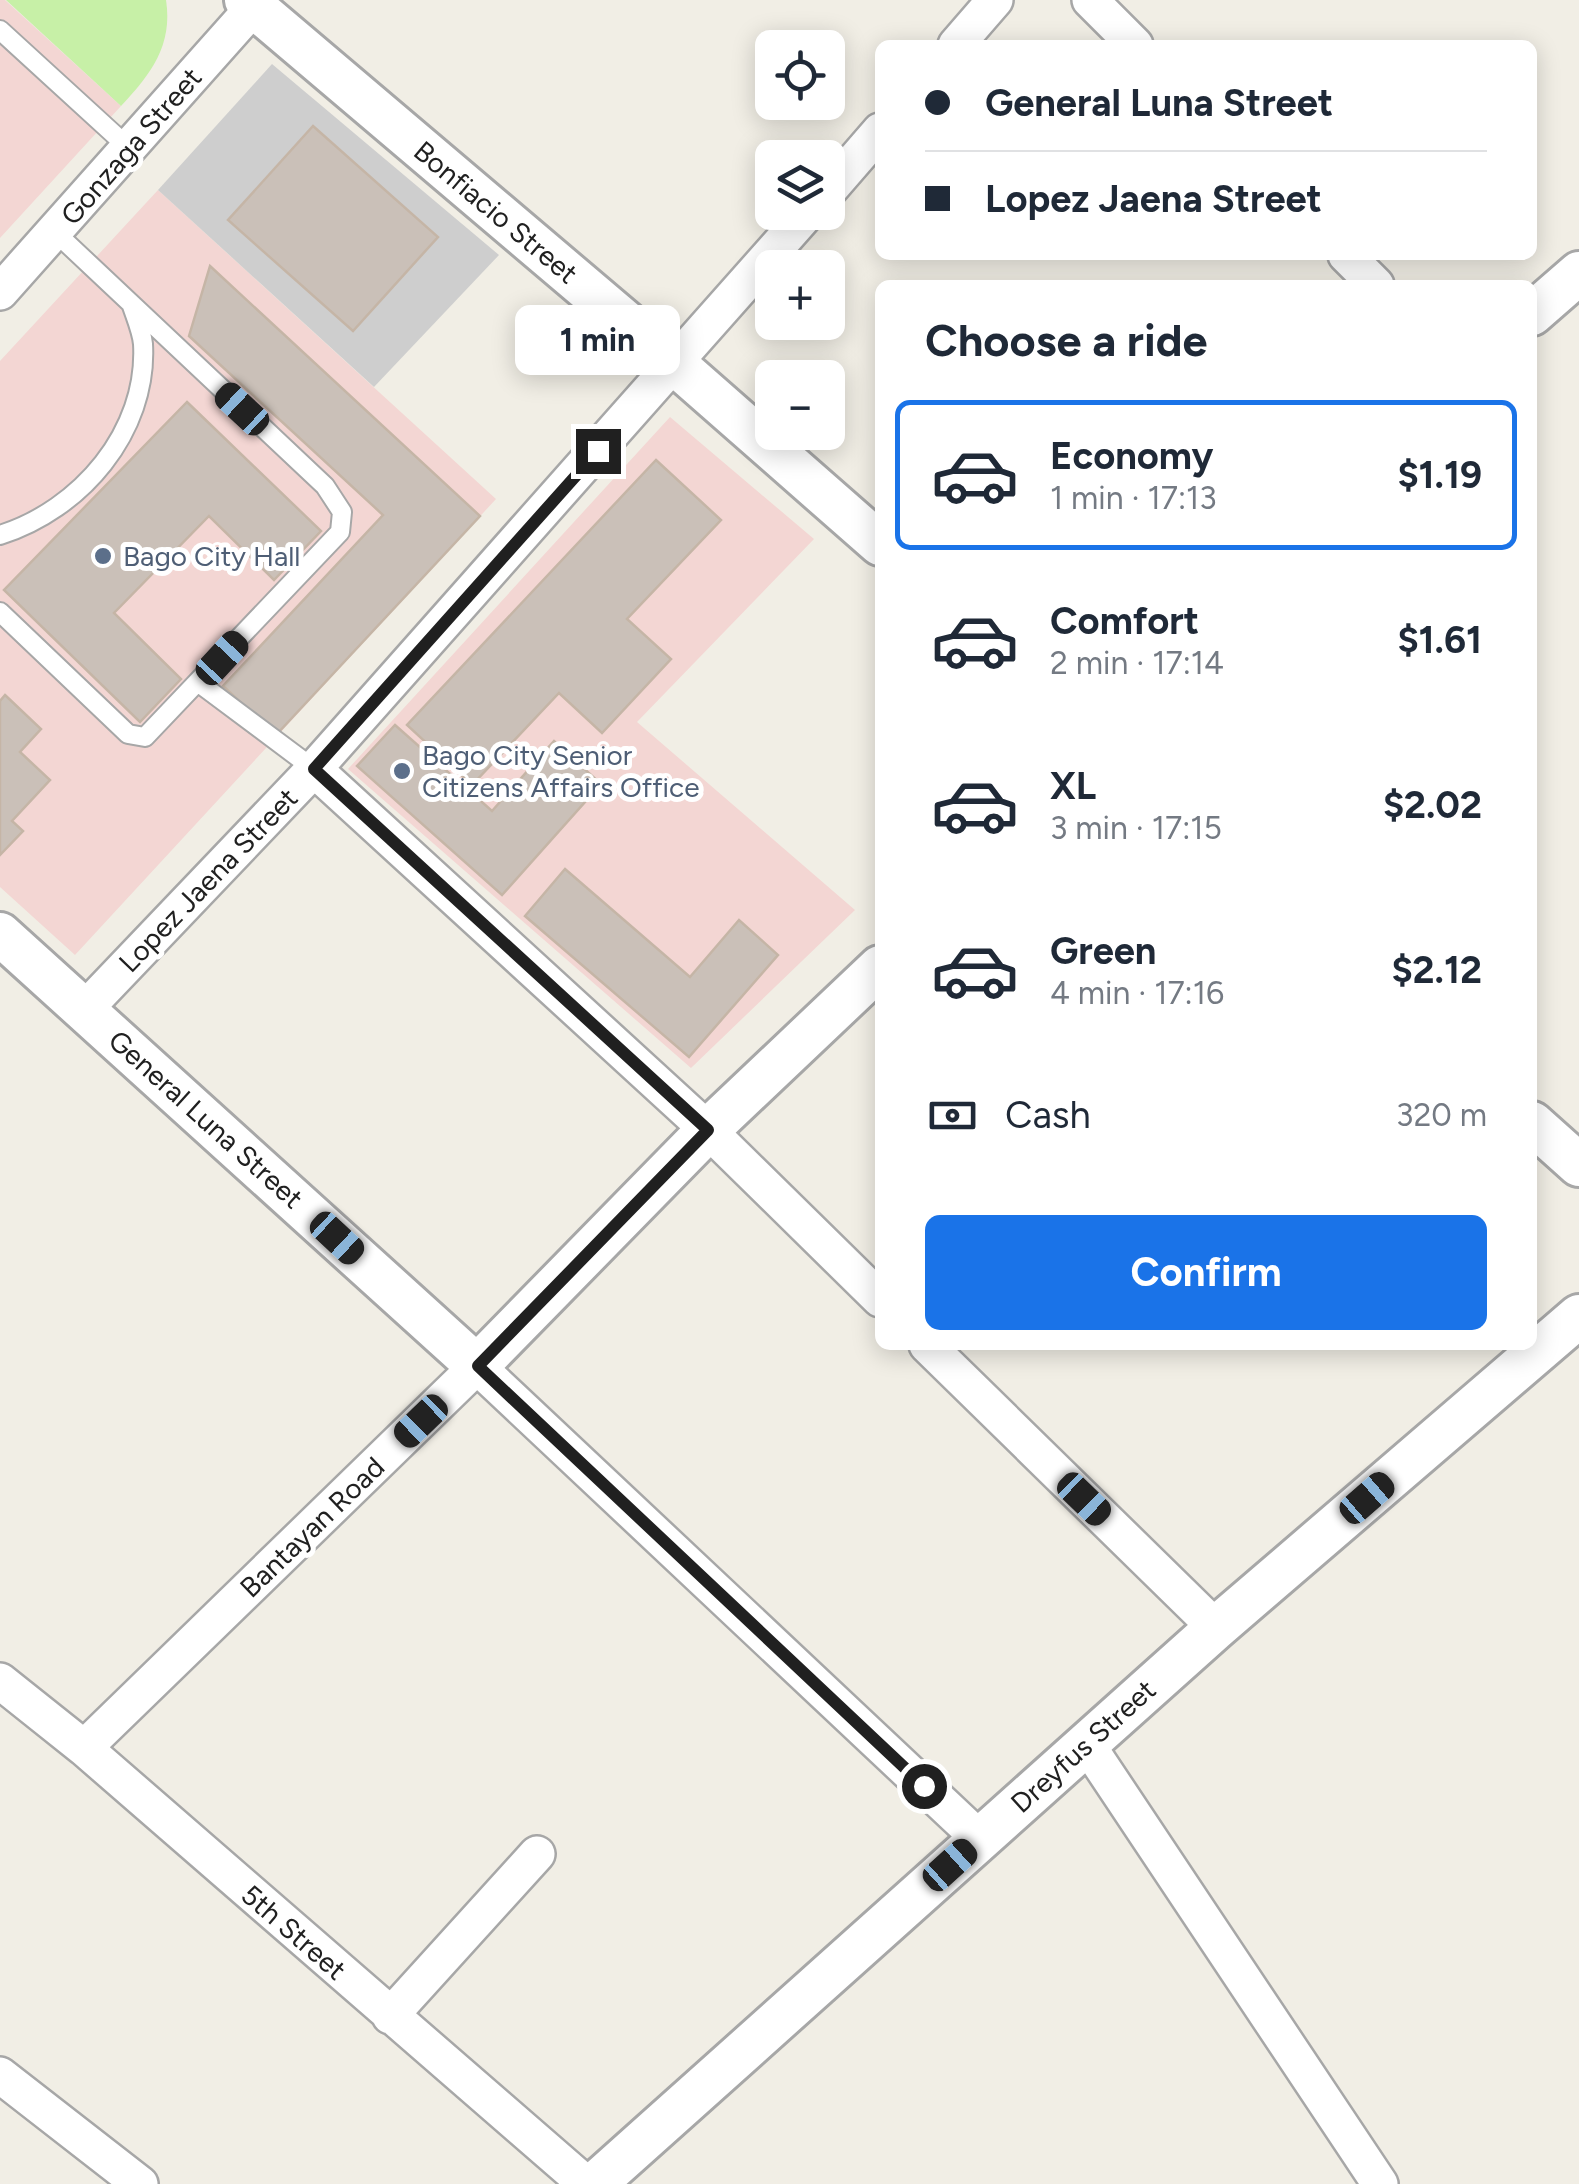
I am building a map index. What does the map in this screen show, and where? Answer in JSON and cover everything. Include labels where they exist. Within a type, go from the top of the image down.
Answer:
[{"type":"street","points":[[960,40],[995,0]]},
{"type":"street","points":[[1090,0],[1130,40]]},
{"type":"street","name":"Gonzaga Street","points":[[0,292],[130,148],[253,2]]},
{"type":"street","name":"Bonfiacio Street","points":[[253,2],[875,540]]},
{"type":"street","points":[[845,171],[875,137]]},
{"type":"street","name":"Lopez Jaena Street","points":[[85,1009],[314,769],[792,230]]},
{"type":"street","points":[[1351,260],[1371,280]]},
{"type":"street","points":[[1537,310],[1579,273]]},
{"type":"street","points":[[314,769],[708,1130],[875,1293]]},
{"type":"street","name":"General Luna Street","points":[[0,934],[478,1366],[980,1839]]},
{"type":"street","name":"Bantayan Road","points":[[84,1748],[478,1366],[708,1130],[875,972]]},
{"type":"street","points":[[1537,1127],[1579,1165]]},
{"type":"street","name":"Dreyfus Street","points":[[595,2184],[1086,1742],[1579,1316]]},
{"type":"street","points":[[932,1350],[1216,1628]]},
{"type":"street","name":"5th Street","points":[[0,1681],[84,1748],[586,2184]]},
{"type":"street","points":[[1086,1742],[1380,2184]]},
{"type":"street","points":[[390,2016],[537,1854]]},
{"type":"street","points":[[0,2075],[140,2184]]},
{"type":"lane","points":[[0,30],[130,148]]},
{"type":"lane","points":[[0,612],[128,734],[145,737],[340,532],[342,512],[325,486],[54,232]]},
{"type":"lane","points":[[0,535],[22,528],[67,503],[100,468],[128,423],[138,386],[143,343],[132,306]]},
{"type":"lane","points":[[199,683],[314,769]]},
{"type":"shaded area","points":[[0,0],[5,0],[121,106],[0,238]]},
{"type":"shaded area","points":[[272,64],[499,255],[374,387],[158,190]]},
{"type":"shaded area","points":[[158,190],[496,499],[75,955],[0,887],[0,361]]},
{"type":"shaded area","points":[[670,417],[814,539],[637,722],[855,910],[691,1068],[348,769]]},
{"type":"green space","points":[[6,0],[166,0],[163,45],[142,82],[121,106]]},
{"type":"building","points":[[313,126],[438,237],[353,331],[228,220]]},
{"type":"building","points":[[210,266],[480,516],[276,735],[223,686],[383,515],[189,336]]},
{"type":"building","name":"Bago City Hall","points":[[187,402],[321,531],[274,580],[209,516],[114,613],[181,679],[140,722],[4,590]]},
{"type":"building","points":[[656,460],[721,520],[627,619],[671,659],[602,733],[559,693],[472,785],[407,725]]},
{"type":"building","points":[[5,695],[41,729],[20,752],[50,780],[12,821],[23,831],[0,855],[0,701]]},
{"type":"building","points":[[395,725],[492,811],[554,741],[601,784],[502,895],[357,766]]},
{"type":"building","points":[[565,869],[690,977],[739,920],[778,955],[689,1057],[525,916]]},
{"type":"place","name":"Bago City Hall","points":[[103,556]]},
{"type":"place","name":"Bago City Senior Citizens Affairs Office","points":[[402,771]]},
{"type":"route","points":[[598,451],[314,769],[708,1130],[478,1366],[924,1786]]}]
